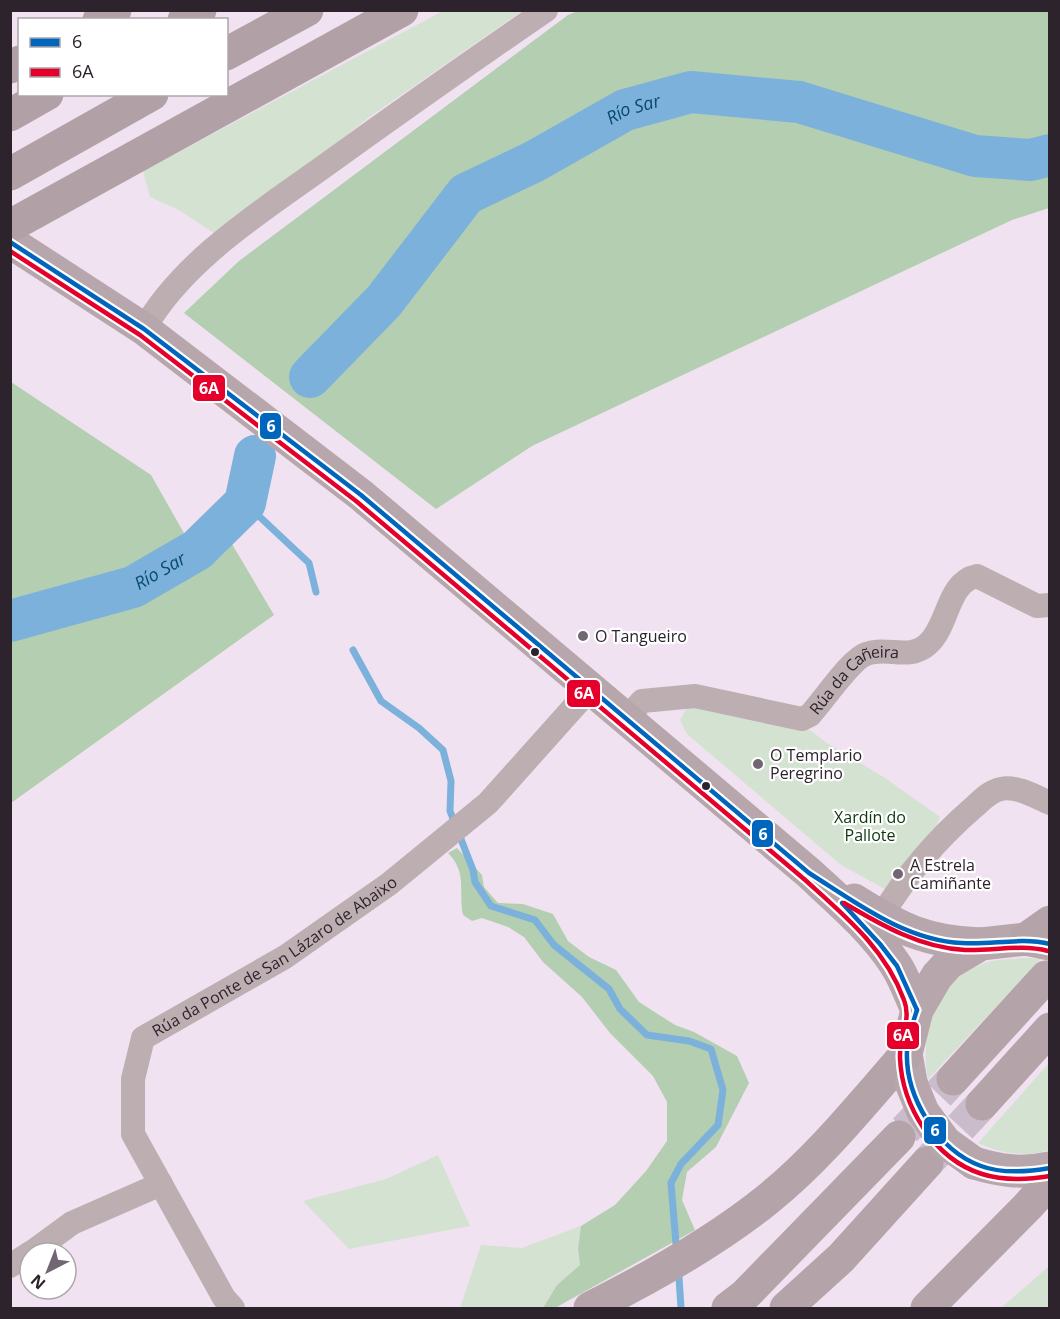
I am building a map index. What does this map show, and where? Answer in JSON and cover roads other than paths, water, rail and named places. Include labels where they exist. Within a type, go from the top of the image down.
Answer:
[{"type":"highway","points":[[102,18],[116,10]]},
{"type":"highway","points":[[187,18],[200,10]]},
{"type":"highway","points":[[228,53],[307,10]]},
{"type":"highway","points":[[10,226],[402,10]]},
{"type":"highway","points":[[10,114],[43,96]]},
{"type":"highway","points":[[10,174],[148,96]]},
{"type":"highway","points":[[953,1079],[1047,977]]},
{"type":"highway","points":[[982,1104],[1050,1029]]},
{"type":"highway","points":[[590,1308],[694,1251],[768,1199],[909,1069]]},
{"type":"highway","points":[[728,1308],[745,1295],[899,1137]]},
{"type":"highway","points":[[786,1308],[841,1258],[927,1163]]},
{"type":"highway","points":[[927,1308],[1050,1182]]},
{"type":"highway","points":[[932,1308],[985,1272],[1050,1215]]},
{"type":"main road","points":[[20,248],[144,329],[361,495],[809,873],[855,916],[880,944],[897,966],[917,1010]]},
{"type":"main road","points":[[809,873],[881,917],[918,934],[950,942],[981,944],[1042,937]]},
{"type":"main road","points":[[981,944],[949,963],[937,976],[917,1010],[909,1069],[923,1112],[945,1142],[974,1163],[1002,1171],[1036,1171],[1050,1168]]},
{"type":"street","points":[[144,329],[154,310],[167,293],[208,254],[422,96],[546,10]]},
{"type":"street","name":"Rúa da Cañeira","points":[[626,719],[642,701],[695,696],[802,719],[810,715],[856,660],[866,654],[879,651],[902,654],[915,652],[928,644],[939,631],[959,585],[967,578],[977,576],[1037,606],[1050,605]]},
{"type":"street","name":"Rúa da Ponte de San Lázaro de Abaixo","points":[[233,1308],[224,1298],[132,1134],[134,1079],[143,1038],[285,957],[389,884],[488,803],[590,689]]},
{"type":"street","points":[[881,917],[930,849],[961,818],[992,793],[1009,788],[1050,803]]},
{"type":"street","points":[[47,1241],[72,1224],[161,1184]]},
{"type":"waterway","name":"Río Sar","points":[[310,377],[384,301],[466,194],[535,161],[625,110],[691,92],[799,102],[975,156],[1031,160],[1050,155]]},
{"type":"waterway","name":"Río Sar","points":[[10,621],[133,587],[197,550],[245,503],[255,456]]},
{"type":"waterway","points":[[245,503],[309,563],[316,592]]},
{"type":"waterway","points":[[353,650],[381,701],[419,728],[443,750],[451,781],[450,811],[473,870],[475,882],[491,906],[535,920],[554,945],[609,989],[620,1009],[647,1035],[689,1041],[711,1049],[723,1090],[718,1125],[681,1164],[671,1183],[676,1244]]},
{"type":"waterway","points":[[679,1277],[681,1308]]},
{"type":"tunnel","points":[[905,1130],[953,1079]]},
{"type":"tunnel","points":[[927,1163],[982,1104]]},
{"type":"place","name":"O Tangueiro","points":[[583,636]]},
{"type":"place","name":"O Templario Peregrino","points":[[758,764]]},
{"type":"place","name":"A Estrela Camiñante","points":[[898,874]]},
{"type":"park label","name":"Xardín do Pallote","points":[[870,826]]}]
